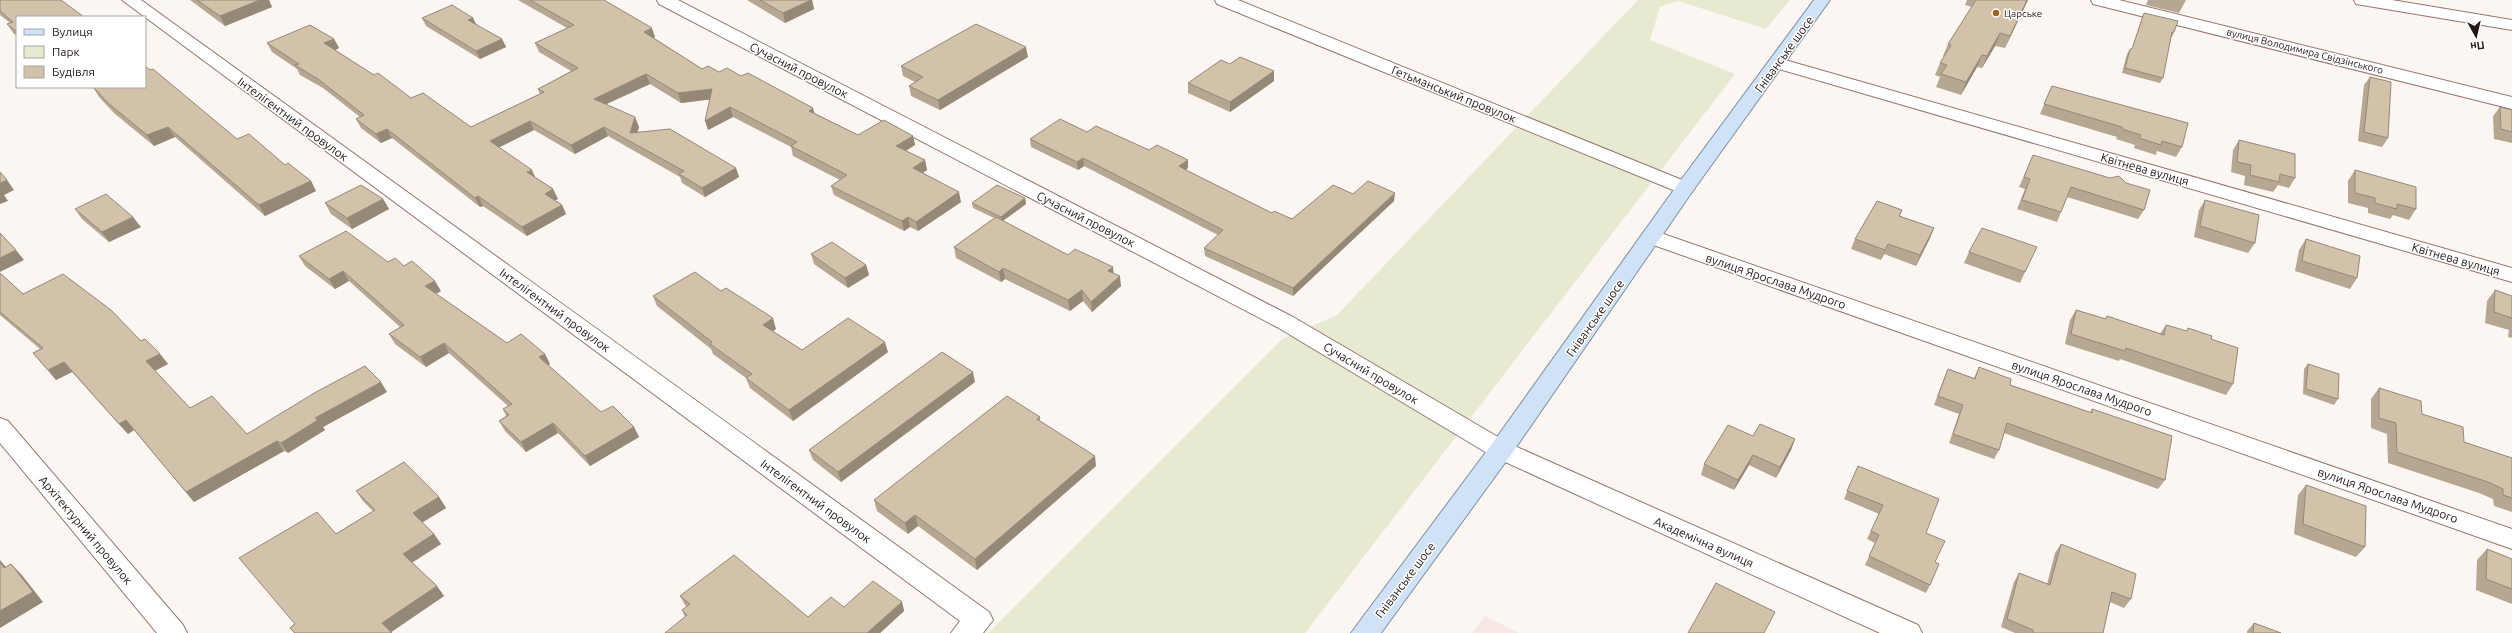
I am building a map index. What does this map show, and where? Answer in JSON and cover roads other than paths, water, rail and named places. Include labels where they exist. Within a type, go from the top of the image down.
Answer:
[{"type":"main road","name":"Гніванське шосе","points":[[1365,633],[1501,450],[1652,238],[1684,188],[1778,63],[1822,0]]},
{"type":"street","name":"Інтелігентний провулок","points":[[130,0],[972,627]]},
{"type":"street","name":"Сучасний провулок","points":[[665,0],[1285,322],[1501,450]]},
{"type":"street","name":"Гетьманський провулок","points":[[1223,0],[1684,188]]},
{"type":"street","name":"вулиця Володимира Свідзінського","points":[[2099,0],[2512,103]]},
{"type":"street","points":[[2362,0],[2512,25]]},
{"type":"street","name":"Квітнева вулиця","points":[[1778,63],[2512,275]]},
{"type":"street","name":"вулиця Ярослава Мудрого","points":[[1652,238],[2512,539]]},
{"type":"street","name":"Архітектурний провулок","points":[[0,427],[173,633]]},
{"type":"street","name":"Академічна вулиця","points":[[1501,450],[1908,633]]},
{"type":"place","name":"Царське","points":[[1996,13]]}]
